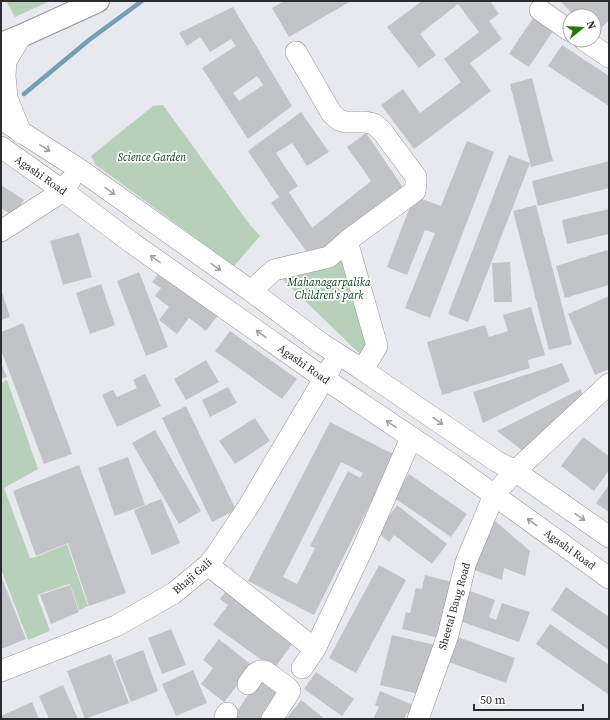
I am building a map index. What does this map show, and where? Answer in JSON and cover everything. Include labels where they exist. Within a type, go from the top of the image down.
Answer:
[{"type":"main road","points":[[11,40],[98,1]]},
{"type":"street","points":[[540,10],[562,25]]},
{"type":"street","points":[[11,40],[6,61],[5,76],[7,98],[21,133]]},
{"type":"street","points":[[596,48],[609,57]]},
{"type":"street","points":[[252,291],[274,270],[329,257],[347,241],[415,191],[416,177],[382,131],[374,124],[365,122],[345,122],[339,120],[332,114],[296,52]]},
{"type":"street","points":[[1,119],[79,169],[252,291],[322,344],[363,370],[496,461],[515,471],[609,537]]},
{"type":"street","name":"Agashi Road","points":[[1,148],[63,191],[132,243],[325,379],[451,464],[609,578]]},
{"type":"street","points":[[1,231],[63,191],[79,169]]},
{"type":"street","points":[[347,241],[377,346],[368,361]]},
{"type":"street","name":"Bhaji Gali","points":[[1,671],[116,626],[174,593],[208,565],[248,507],[338,355]]},
{"type":"street","name":"Sheetal Baug Road","points":[[418,719],[448,635],[466,562],[494,495],[515,471],[609,384]]},
{"type":"street","points":[[302,668],[315,649],[363,548],[411,438]]},
{"type":"street","points":[[208,565],[315,649]]},
{"type":"street","points":[[248,684],[256,672],[262,670],[288,688],[290,691],[272,719]]},
{"type":"green space","points":[[6,1],[50,1],[15,17]]},
{"type":"green space","name":"Science Garden","points":[[163,105],[250,225],[260,236],[234,266],[96,165],[91,156],[153,106]]},
{"type":"green space","name":"Mahanagarpalika Children's park","points":[[341,259],[350,265],[371,345],[361,355],[275,272]]},
{"type":"green space","points":[[7,380],[38,469],[4,488],[30,558],[67,544],[88,606],[79,610],[70,584],[37,595],[50,631],[28,640],[1,569],[1,383]]},
{"type":"building","points":[[284,1],[351,1],[289,37],[272,8]]},
{"type":"building","points":[[422,1],[490,1],[499,14],[489,21],[502,39],[470,63],[491,91],[414,149],[381,105],[403,89],[420,113],[461,82],[444,59],[479,32],[458,4],[420,34],[436,55],[419,68],[387,27]]},
{"type":"building","points":[[560,1],[609,1],[609,20],[602,27],[602,8],[567,8]]},
{"type":"building","points":[[233,7],[292,106],[248,139],[202,68],[236,46],[231,39],[210,52],[200,37],[187,46],[179,33]],"holes":[[[257,76],[263,85],[239,101],[233,93]]]},
{"type":"building","points":[[533,18],[553,31],[529,67],[509,54]]},
{"type":"building","points":[[562,45],[562,48],[567,48],[609,76],[609,106],[548,66]]},
{"type":"building","points":[[532,78],[553,161],[531,167],[510,84]]},
{"type":"building","points":[[301,112],[329,152],[307,166],[292,143],[276,153],[298,186],[289,192],[312,228],[371,181],[347,147],[366,133],[404,189],[312,259],[271,203],[279,197],[248,151]]},
{"type":"building","points":[[467,141],[494,152],[430,318],[405,308],[435,233],[425,230],[407,275],[387,267],[414,196],[441,206]]},
{"type":"building","points":[[509,155],[530,163],[468,322],[448,314]]},
{"type":"building","points":[[609,161],[609,188],[538,206],[532,181]]},
{"type":"building","points":[[1,185],[24,200],[13,216],[1,208]]},
{"type":"building","points":[[536,205],[572,344],[549,350],[513,211]]},
{"type":"building","points":[[609,209],[609,234],[567,244],[562,220]]},
{"type":"building","points":[[79,233],[92,277],[63,285],[50,241]]},
{"type":"building","points":[[607,250],[609,256],[609,285],[565,298],[556,266]]},
{"type":"building","points":[[510,262],[512,302],[494,302],[492,263]]},
{"type":"building","points":[[162,269],[219,314],[206,331],[189,318],[177,334],[159,320],[169,307],[155,296],[161,288],[152,282]]},
{"type":"building","points":[[139,272],[168,347],[146,356],[117,281]]},
{"type":"building","points":[[101,284],[115,325],[90,334],[76,293]]},
{"type":"building","points":[[1,289],[10,317],[1,320]]},
{"type":"building","points":[[609,296],[609,369],[595,375],[568,314]]},
{"type":"building","points":[[531,307],[545,355],[528,360],[530,368],[442,395],[427,342],[485,325],[489,337],[508,331],[503,315]]},
{"type":"building","points":[[23,323],[72,454],[44,464],[1,350],[1,332]]},
{"type":"building","points":[[230,331],[297,379],[282,399],[215,351]]},
{"type":"building","points":[[206,360],[219,382],[186,400],[174,379]]},
{"type":"building","points":[[1,363],[7,377],[1,379]]},
{"type":"building","points":[[562,363],[570,381],[483,423],[473,392]]},
{"type":"building","points":[[145,374],[161,406],[117,427],[102,395],[113,390],[117,397],[137,388],[133,380]]},
{"type":"building","points":[[228,387],[237,403],[210,417],[202,400]]},
{"type":"building","points":[[581,389],[584,403],[523,451],[497,431]]},
{"type":"building","points":[[186,406],[236,510],[212,522],[162,418]]},
{"type":"building","points":[[255,418],[270,441],[235,464],[219,441]]},
{"type":"building","points":[[330,422],[395,455],[314,615],[248,581]],"holes":[[[341,462],[363,473],[360,478],[348,471],[310,546],[315,548],[297,584],[283,577]]]},
{"type":"building","points":[[155,430],[201,511],[179,524],[132,443]]},
{"type":"building","points":[[583,437],[609,456],[609,470],[594,491],[561,466]]},
{"type":"building","points":[[128,457],[145,505],[115,516],[98,468]]},
{"type":"building","points":[[79,465],[126,593],[89,606],[68,543],[36,556],[13,491]]},
{"type":"building","points":[[409,474],[467,514],[451,537],[393,497]]},
{"type":"building","points":[[609,485],[609,512],[596,503]]},
{"type":"building","points":[[161,499],[180,543],[152,555],[134,510]]},
{"type":"building","points":[[397,505],[447,544],[432,564],[394,535],[389,542],[377,532]]},
{"type":"building","points":[[487,514],[530,551],[525,576],[504,568],[502,580],[471,569]]},
{"type":"building","points":[[379,565],[406,580],[356,673],[329,658]]},
{"type":"building","points":[[425,575],[452,582],[439,638],[402,629],[406,612],[410,613],[416,588],[422,589]]},
{"type":"building","points":[[1,576],[26,639],[1,649]]},
{"type":"building","points":[[70,585],[79,612],[51,624],[40,595]]},
{"type":"building","points":[[566,587],[609,617],[609,650],[551,610]]},
{"type":"building","points":[[227,590],[295,640],[274,669],[213,625],[228,605],[220,599]]},
{"type":"building","points":[[470,591],[495,600],[489,617],[496,620],[502,603],[530,612],[519,642],[460,621]]},
{"type":"building","points":[[550,624],[609,665],[609,695],[536,644]]},
{"type":"building","points":[[171,629],[186,665],[162,674],[148,638]]},
{"type":"building","points":[[392,635],[435,645],[423,695],[380,685]]},
{"type":"building","points":[[458,637],[515,658],[506,683],[449,662]]},
{"type":"building","points":[[219,639],[253,666],[224,702],[201,684],[213,668],[203,660]]},
{"type":"building","points":[[143,650],[158,691],[131,702],[115,661]]},
{"type":"building","points":[[111,654],[129,703],[85,719],[67,671]]},
{"type":"building","points":[[193,670],[207,703],[176,716],[162,684]]},
{"type":"building","points":[[316,672],[354,699],[342,716],[304,689]]},
{"type":"building","points":[[260,677],[286,695],[269,719],[235,719],[233,717]]},
{"type":"building","points":[[63,685],[78,719],[49,719],[39,696]]},
{"type":"building","points":[[380,691],[420,708],[416,717],[407,713],[404,719],[373,719],[379,707],[375,705]]},
{"type":"building","points":[[301,700],[325,719],[286,719]]},
{"type":"building","points":[[32,702],[39,719],[1,719],[1,716]]},
{"type":"waterway","points":[[24,94],[89,40],[142,1]]}]
